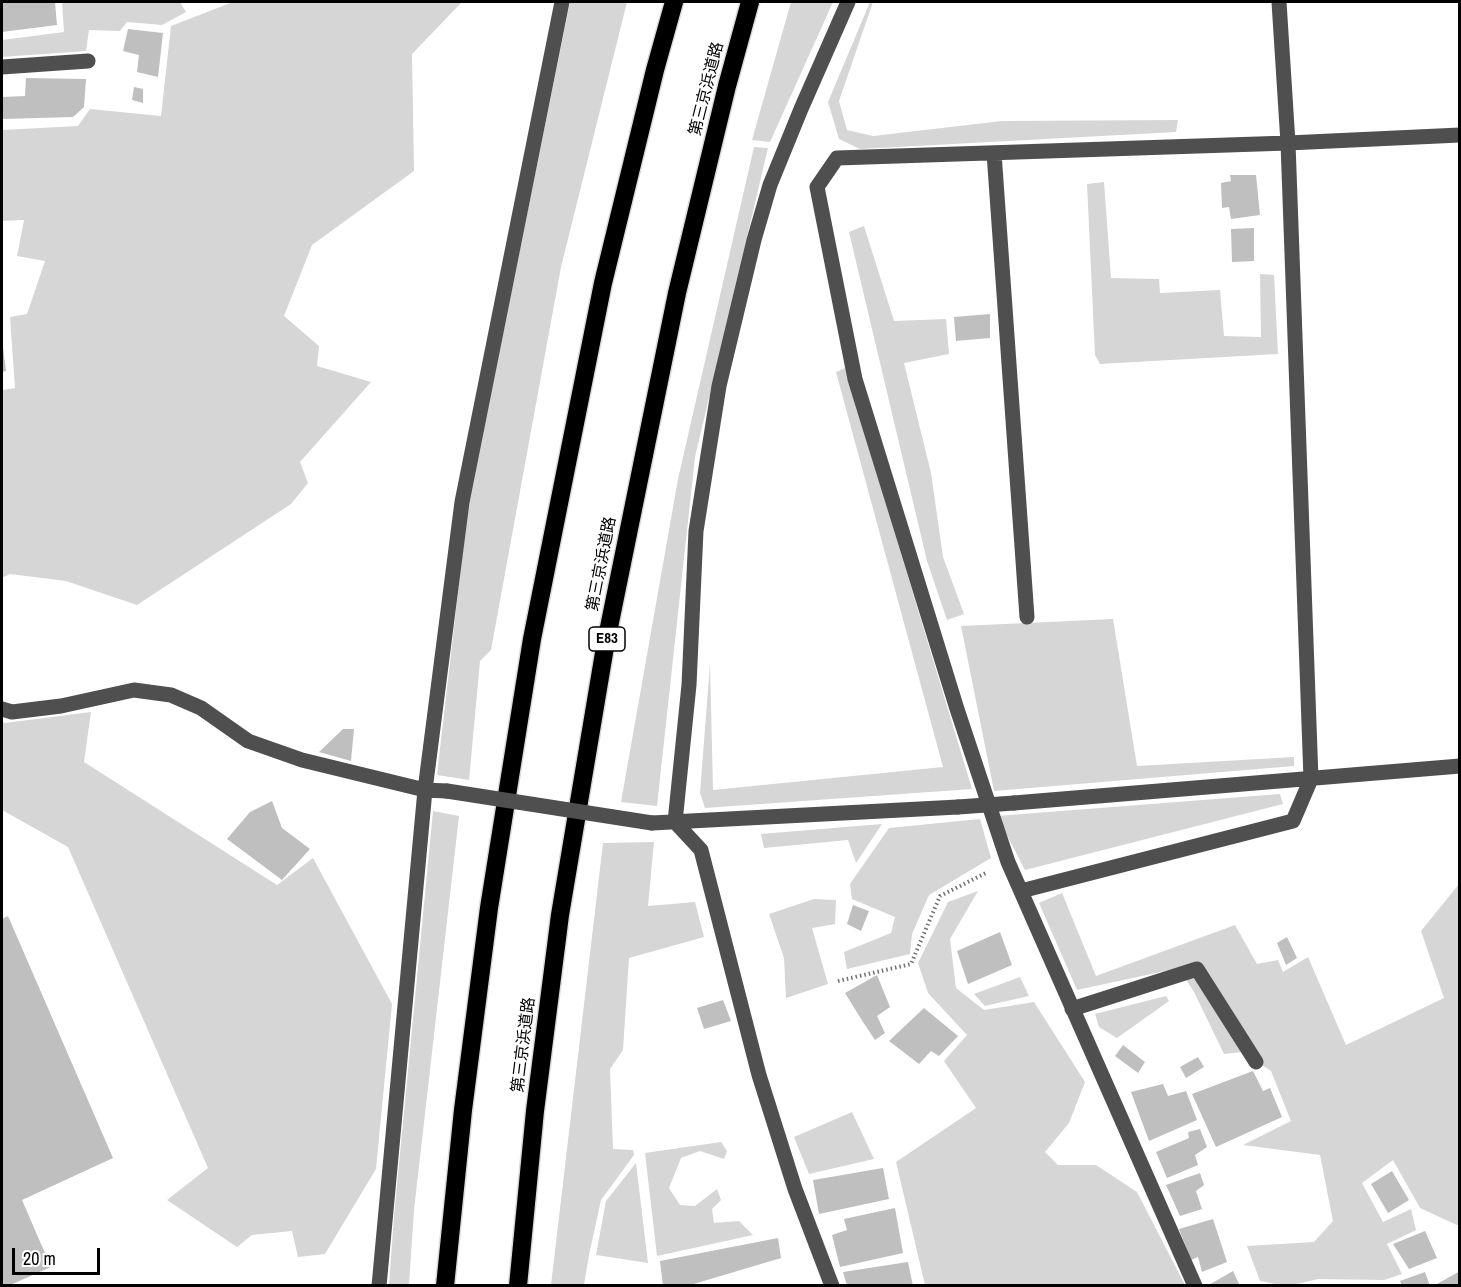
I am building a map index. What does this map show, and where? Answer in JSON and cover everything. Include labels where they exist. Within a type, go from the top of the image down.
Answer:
[{"type":"highway","points":[[445,1286],[463,1110],[489,908],[532,639],[603,283],[652,81],[674,2]]},
{"type":"highway","name":"第三京浜道路","points":[[518,1286],[534,1112],[560,915],[605,647],[677,293],[727,86],[750,2]]},
{"type":"street","points":[[377,1284],[425,790],[462,502],[562,2]]},
{"type":"street","points":[[832,1286],[795,1189],[759,1076],[701,850],[675,822],[689,685],[696,531],[719,386],[754,240],[770,185],[848,2]]},
{"type":"street","points":[[1021,891],[1293,821],[1311,779],[1288,143],[1279,2]]},
{"type":"street","points":[[2,67],[88,61]]},
{"type":"street","points":[[1195,1286],[1008,862],[953,698],[855,379],[817,187],[837,159],[1460,135]]},
{"type":"street","points":[[994,153],[1028,617]]},
{"type":"street","points":[[2,709],[12,712],[61,706],[134,690],[171,695],[201,708],[248,741],[302,760],[425,790],[447,791],[652,823],[958,807],[1460,766]]},
{"type":"street","points":[[1072,1009],[1197,969],[1256,1062]]},
{"type":"path","points":[[838,981],[911,964],[940,896],[1008,862]]},
{"type":"shaded area","points":[[62,2],[180,2],[186,12],[162,25],[127,22],[120,31],[89,30],[86,51],[2,57],[2,40],[64,32]]},
{"type":"shaded area","points":[[233,2],[462,2],[412,54],[414,171],[312,245],[284,316],[319,346],[317,366],[371,382],[300,462],[308,483],[291,504],[137,605],[66,581],[10,574],[2,578],[2,390],[15,388],[10,317],[27,314],[45,261],[17,256],[24,220],[2,221],[2,130],[78,126],[90,109],[161,116],[171,26]]},
{"type":"shaded area","points":[[570,2],[627,2],[561,267],[491,650],[480,661],[469,780],[437,775],[468,506]]},
{"type":"shaded area","points":[[791,2],[833,2],[770,142],[752,140]]},
{"type":"shaded area","points":[[870,2],[873,2],[839,101],[847,130],[873,136],[1002,121],[1178,120],[1176,132],[860,149],[839,139],[828,102]]},
{"type":"shaded area","points":[[754,147],[768,148],[695,457],[657,806],[621,802],[678,479]]},
{"type":"shaded area","points":[[1104,182],[1111,278],[1159,279],[1160,293],[1220,290],[1224,336],[1261,337],[1260,274],[1274,275],[1278,354],[1100,364],[1095,355],[1087,184]]},
{"type":"shaded area","points":[[864,226],[894,321],[946,319],[949,354],[904,363],[931,473],[943,557],[964,614],[947,620],[927,561],[849,232]]},
{"type":"shaded area","points":[[845,368],[972,789],[705,808],[700,793],[710,664],[713,790],[943,767],[836,372]]},
{"type":"shaded area","points":[[1113,619],[1137,766],[1294,757],[1294,766],[994,791],[961,626]]},
{"type":"shaded area","points":[[91,712],[84,762],[277,885],[313,858],[392,1004],[376,1169],[325,1254],[298,1257],[292,1231],[252,1235],[237,1247],[167,1200],[208,1168],[68,847],[2,810],[2,722]]},
{"type":"shaded area","points":[[1280,794],[1283,804],[1025,870],[997,816]]},
{"type":"shaded area","points":[[433,811],[459,816],[414,1210],[409,1285],[389,1285],[394,1216]]},
{"type":"shaded area","points":[[980,819],[991,858],[929,895],[912,934],[910,954],[847,969],[844,952],[891,933],[895,917],[852,899],[850,884],[889,828]]},
{"type":"shaded area","points":[[882,824],[856,863],[848,840],[764,848],[761,834]]},
{"type":"shaded area","points":[[654,842],[648,906],[695,902],[704,937],[629,958],[623,1050],[610,1069],[613,1149],[633,1150],[634,1155],[601,1200],[584,1285],[551,1285],[603,843]]},
{"type":"shaded area","points":[[1459,884],[1459,1226],[1420,1208],[1393,1160],[1362,1183],[1383,1222],[1411,1209],[1416,1230],[1387,1244],[1402,1274],[1384,1280],[1318,1279],[1289,1286],[1260,1281],[1247,1246],[1314,1242],[1333,1221],[1320,1155],[1243,1145],[1291,1121],[1271,1071],[1242,1052],[1224,1054],[1194,992],[1179,968],[1077,990],[1039,903],[1062,893],[1096,976],[1235,925],[1257,964],[1278,960],[1283,972],[1308,957],[1346,1045],[1444,998],[1421,931]]},
{"type":"shaded area","points":[[978,891],[950,939],[956,988],[984,1010],[1034,1002],[1085,1082],[1069,1123],[1045,1152],[1058,1165],[1096,1165],[1137,1192],[1185,1285],[925,1285],[896,1162],[976,1108],[944,1061],[967,1035],[928,993],[918,963],[948,902]]},
{"type":"shaded area","points":[[814,899],[836,900],[835,924],[812,928],[828,984],[786,998],[784,958],[769,914]]},
{"type":"shaded area","points":[[1020,977],[1029,996],[985,1006],[974,994]]},
{"type":"shaded area","points":[[1166,996],[1169,1001],[1117,1038],[1099,1027],[1095,1014]]},
{"type":"shaded area","points":[[852,1112],[874,1159],[809,1174],[794,1137]]},
{"type":"shaded area","points":[[721,1142],[727,1151],[724,1159],[700,1151],[681,1158],[669,1188],[680,1205],[695,1206],[717,1189],[721,1200],[712,1209],[714,1223],[739,1221],[753,1235],[657,1256],[645,1153]]},
{"type":"shaded area","points":[[636,1163],[648,1263],[596,1255],[606,1201]]},
{"type":"building","points":[[2,2],[55,2],[57,25],[2,32]]},
{"type":"building","points":[[128,29],[163,33],[158,77],[137,72],[139,55],[123,51]]},
{"type":"building","points":[[26,78],[86,79],[84,107],[73,117],[2,119],[2,97],[25,96]]},
{"type":"building","points":[[134,87],[143,89],[143,103],[132,100]]},
{"type":"building","points":[[1230,175],[1256,175],[1260,215],[1231,219],[1229,207],[1222,208],[1221,183],[1231,181]]},
{"type":"building","points":[[1254,228],[1254,261],[1232,262],[1231,229]]},
{"type":"building","points":[[990,314],[990,338],[956,341],[954,317]]},
{"type":"building","points":[[2,347],[6,371],[2,372]]},
{"type":"building","points":[[343,729],[354,729],[351,761],[319,752]]},
{"type":"building","points":[[272,801],[282,828],[310,849],[282,880],[227,839],[250,812]]},
{"type":"building","points":[[853,905],[869,911],[861,931],[847,924]]},
{"type":"building","points":[[8,916],[113,1158],[22,1200],[51,1267],[8,1286],[2,1286],[2,919]]},
{"type":"building","points":[[1000,932],[1012,965],[968,984],[957,951]]},
{"type":"building","points":[[1287,937],[1297,958],[1286,965],[1277,943]]},
{"type":"building","points":[[877,975],[890,1007],[877,1016],[885,1033],[875,1040],[845,993]]},
{"type":"building","points":[[723,1000],[731,1021],[704,1029],[697,1008]]},
{"type":"building","points":[[924,1008],[958,1036],[939,1056],[931,1051],[919,1064],[889,1041]]},
{"type":"building","points":[[1123,1045],[1145,1062],[1138,1073],[1115,1056]]},
{"type":"building","points":[[1198,1057],[1204,1067],[1186,1078],[1180,1067]]},
{"type":"building","points":[[1253,1071],[1263,1091],[1270,1088],[1282,1117],[1216,1147],[1192,1094]]},
{"type":"building","points":[[1163,1084],[1168,1096],[1186,1091],[1197,1120],[1149,1141],[1131,1092]]},
{"type":"building","points":[[1200,1129],[1207,1147],[1195,1155],[1198,1165],[1167,1178],[1156,1152],[1189,1138],[1188,1132]]},
{"type":"building","points":[[883,1168],[889,1199],[819,1214],[813,1180]]},
{"type":"building","points":[[1392,1171],[1409,1200],[1388,1213],[1371,1184]]},
{"type":"building","points":[[1200,1173],[1204,1185],[1196,1191],[1202,1209],[1180,1216],[1166,1185]]},
{"type":"building","points":[[895,1208],[903,1253],[840,1267],[832,1235],[847,1230],[844,1219]]},
{"type":"building","points":[[1213,1219],[1227,1262],[1202,1272],[1198,1257],[1191,1260],[1179,1229]]},
{"type":"building","points":[[1425,1231],[1437,1258],[1409,1269],[1393,1244]]},
{"type":"building","points":[[778,1238],[781,1258],[687,1286],[663,1286],[660,1261]]},
{"type":"building","points":[[908,1262],[913,1286],[847,1286],[843,1272]]},
{"type":"building","points":[[1233,1271],[1240,1286],[1207,1286]]},
{"type":"building","points":[[1460,1271],[1460,1286],[1438,1286],[1437,1284]]},
{"type":"building","points":[[1425,1272],[1430,1286],[1402,1286],[1400,1281]]}]
